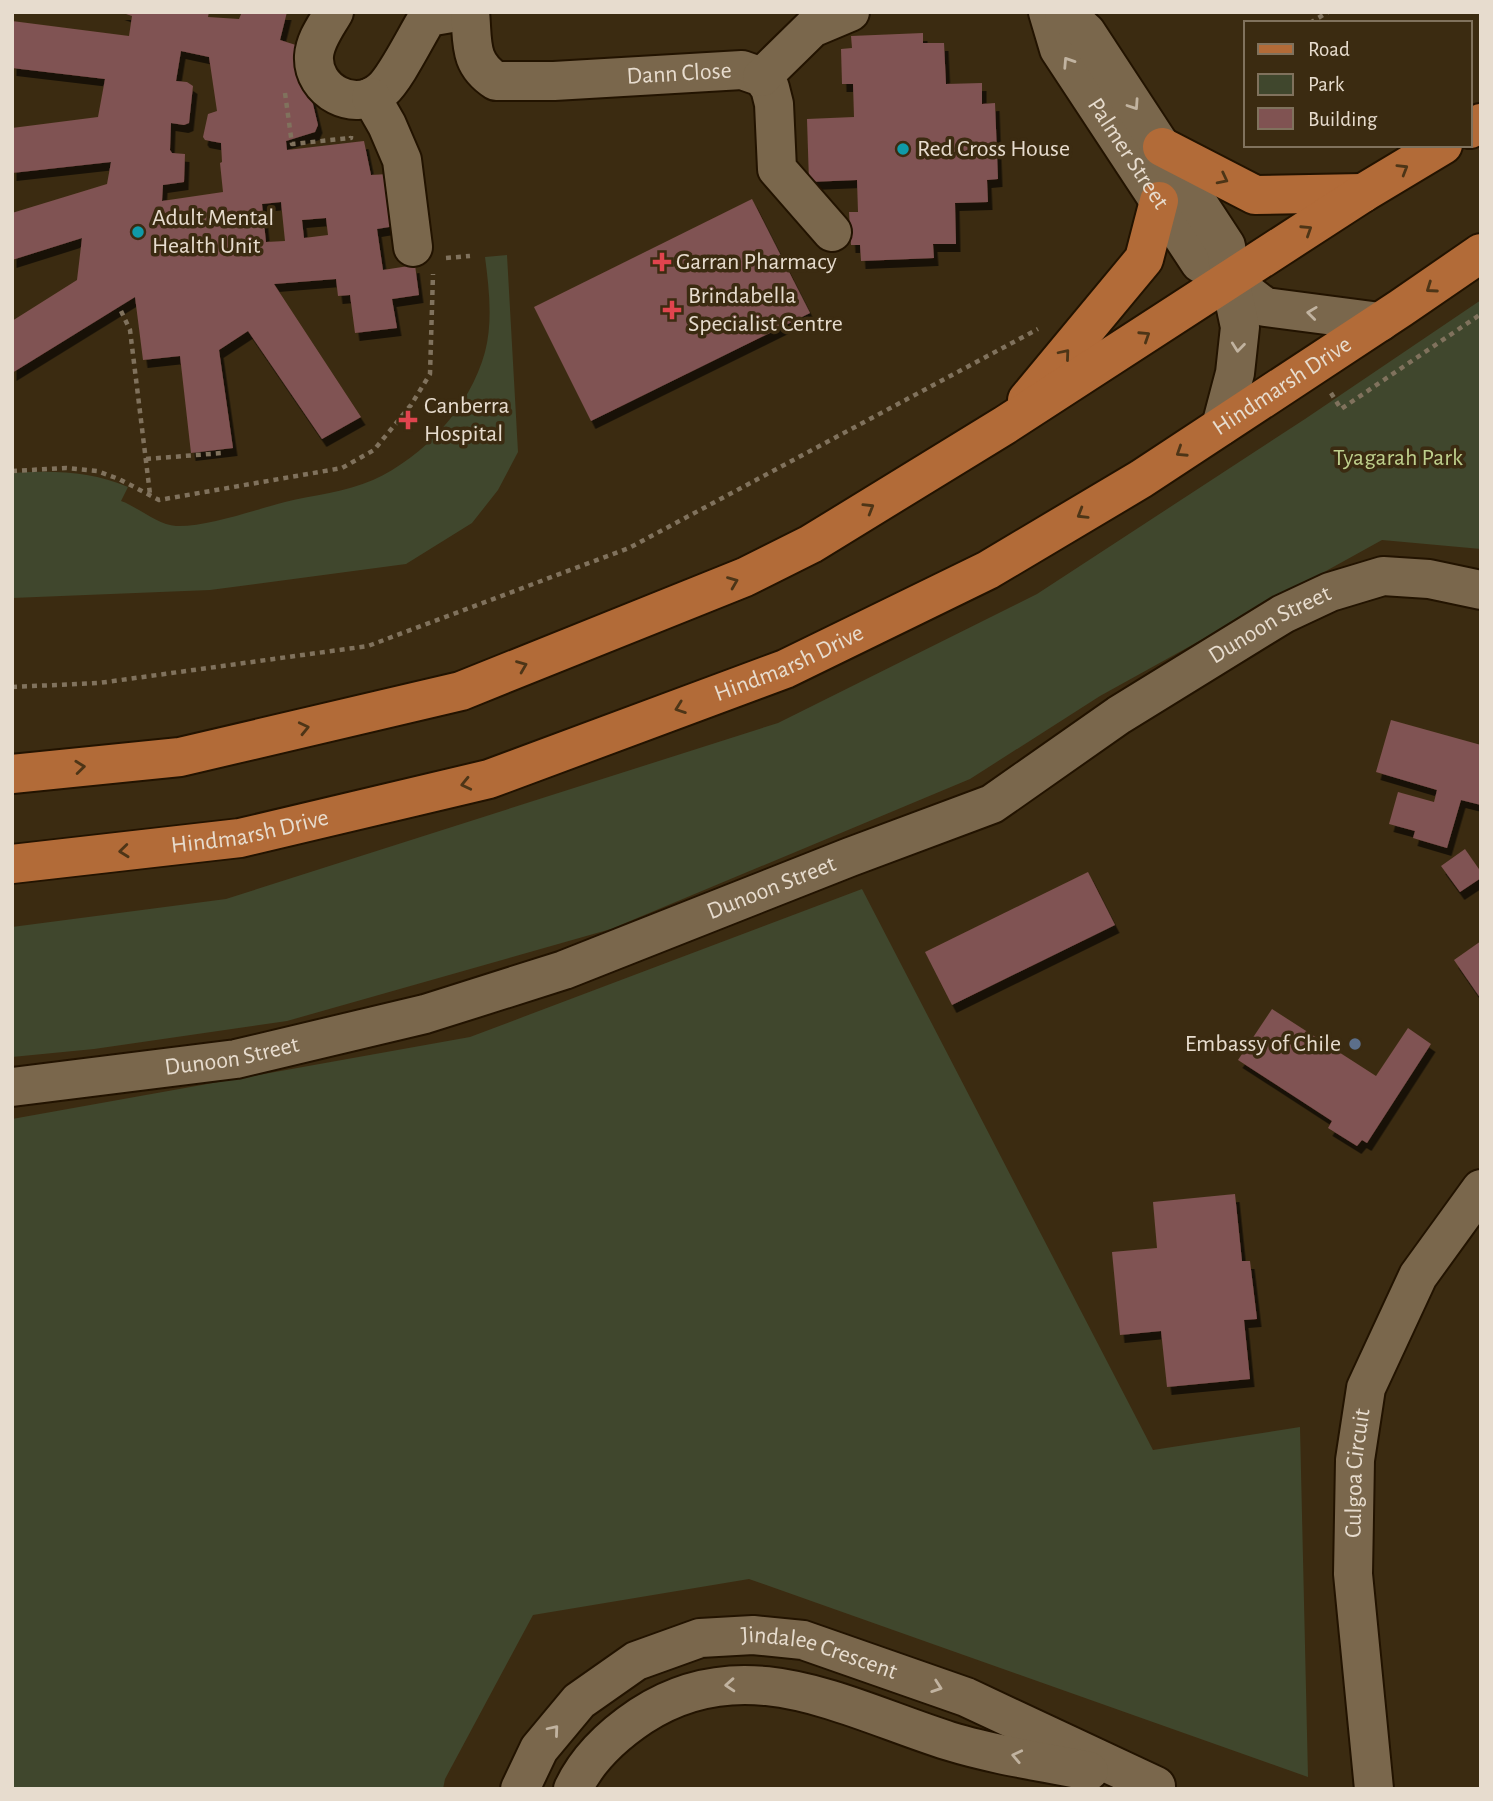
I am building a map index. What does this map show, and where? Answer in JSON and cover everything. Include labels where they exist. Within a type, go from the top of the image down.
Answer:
[{"type":"main road","points":[[1162,147],[1255,195],[1363,193]]},
{"type":"main road","points":[[12,774],[180,757],[461,691],[746,577],[811,544],[1005,425],[1363,193],[1440,147]]},
{"type":"main road","points":[[1005,425],[1144,259],[1159,201]]},
{"type":"main road","name":"Hindmarsh Drive","points":[[12,864],[240,838],[489,779],[785,669],[988,570],[1141,479],[1481,253]]},
{"type":"street","points":[[334,12],[315,48],[314,59],[320,81],[334,95],[358,100],[371,97],[389,83],[428,17],[457,12]]},
{"type":"street","name":"Dann Close","points":[[470,12],[474,56],[478,66],[496,81],[554,81],[742,71],[762,77],[770,88],[774,104],[777,169],[832,232]]},
{"type":"street","points":[[762,77],[812,28],[850,12]]},
{"type":"street","name":"Palmer Street","points":[[1048,12],[1059,49],[1200,263],[1230,280],[1265,307],[1380,322]]},
{"type":"street","name":"Palmer Street","points":[[1063,12],[1086,32],[1226,246],[1240,327],[1235,373],[1222,426]]},
{"type":"street","points":[[371,97],[402,160],[423,255]]},
{"type":"street","name":"Dunoon Street","points":[[12,1087],[71,1082],[236,1059],[425,1014],[564,970],[992,804],[1119,715],[1283,614],[1330,592],[1383,576],[1429,579],[1481,590]]},
{"type":"street","name":"Culgoa Circuit","points":[[1374,1789],[1353,1574],[1355,1460],[1366,1388],[1418,1276],[1481,1189]]},
{"type":"street","name":"Jindalee Crescent","points":[[520,1789],[539,1749],[579,1701],[636,1661],[700,1637],[752,1635],[803,1640],[966,1697],[1161,1787]]},
{"type":"street","name":"Jindalee Crescent","points":[[573,1789],[580,1775],[617,1732],[660,1704],[708,1687],[753,1683],[798,1690],[952,1742],[1161,1787]]},
{"type":"path","points":[[12,471],[66,468],[97,471],[120,479],[159,500],[342,468],[374,450],[411,405],[429,374],[423,255]]},
{"type":"path","points":[[121,311],[130,330],[150,495]]},
{"type":"path","points":[[12,687],[99,683],[368,646],[629,548],[1046,325]]},
{"type":"path","points":[[146,459],[222,453]]},
{"type":"green space","points":[[507,255],[518,452],[498,490],[472,523],[406,564],[210,590],[12,598],[12,473],[71,473],[114,482],[128,487],[121,501],[169,525],[188,526],[352,488],[373,480],[410,458],[427,444],[456,411],[478,372],[485,352],[490,316],[485,257]]},
{"type":"green space","name":"Tyagarah Park","points":[[1481,300],[1481,549],[1382,540],[1100,696],[970,779],[611,929],[287,1021],[94,1049],[12,1057],[12,927],[226,899],[778,723],[1037,594]]},
{"type":"green space","points":[[862,889],[1153,1450],[1300,1427],[1308,1777],[749,1579],[533,1615],[445,1779],[443,1789],[12,1789],[12,1119],[470,1037]]},
{"type":"building","name":"Adult Mental Health Unit","points":[[120,12],[209,12],[208,17],[239,19],[242,12],[287,12],[280,40],[299,46],[318,125],[315,132],[286,141],[287,150],[364,141],[371,175],[388,174],[395,226],[377,229],[383,270],[415,265],[419,295],[392,299],[397,328],[355,333],[350,295],[338,296],[336,279],[274,284],[361,417],[322,439],[248,331],[219,350],[233,448],[191,453],[180,356],[143,360],[135,297],[12,373],[12,321],[77,280],[82,238],[12,260],[12,213],[107,184],[111,162],[12,173],[12,128],[98,117],[105,79],[12,68],[12,21],[129,36],[132,16]],"holes":[[[181,51],[209,57],[217,111],[208,114],[203,137],[205,140],[221,143],[223,192],[162,201],[163,185],[184,182],[185,154],[172,153],[170,150],[171,123],[189,123],[193,86],[187,82],[176,81]],[[281,202],[285,241],[266,242],[262,204]],[[326,218],[328,235],[304,238],[302,220]]]},
{"type":"building","name":"Red Cross House","points":[[923,33],[923,43],[944,43],[946,84],[982,83],[982,104],[995,103],[998,179],[987,180],[988,202],[955,203],[956,244],[933,244],[934,258],[861,261],[860,245],[851,245],[849,212],[858,212],[857,180],[809,182],[807,119],[854,117],[853,84],[842,84],[841,49],[852,48],[851,36]]},
{"type":"building","name":"Brindabella Specialist Centre","points":[[752,199],[810,313],[591,421],[534,307]]},
{"type":"building","points":[[1391,720],[1481,745],[1481,805],[1461,800],[1447,848],[1413,838],[1415,831],[1389,824],[1398,792],[1434,802],[1437,790],[1376,772]]},
{"type":"building","points":[[1465,849],[1481,872],[1481,878],[1460,892],[1441,866]]},
{"type":"building","points":[[1088,872],[1115,925],[952,1005],[925,952]]},
{"type":"building","points":[[1481,941],[1481,999],[1454,960]]},
{"type":"building","points":[[1272,1009],[1376,1076],[1408,1028],[1431,1044],[1367,1143],[1362,1140],[1357,1146],[1328,1128],[1332,1121],[1238,1060]]},
{"type":"building","points":[[1235,1194],[1242,1261],[1250,1261],[1257,1319],[1244,1320],[1250,1379],[1167,1387],[1161,1331],[1120,1335],[1112,1252],[1157,1248],[1153,1202]]},
{"type":"place","name":"Red Cross House","points":[[903,149]]},
{"type":"place","name":"Adult Mental Health Unit","points":[[138,232]]},
{"type":"place","name":"Garran Pharmacy","points":[[662,262]]},
{"type":"place","name":"Brindabella Specialist Centre","points":[[672,310]]},
{"type":"place","name":"Canberra Hospital","points":[[408,420]]},
{"type":"place","name":"Embassy of Chile","points":[[1355,1044]]}]
